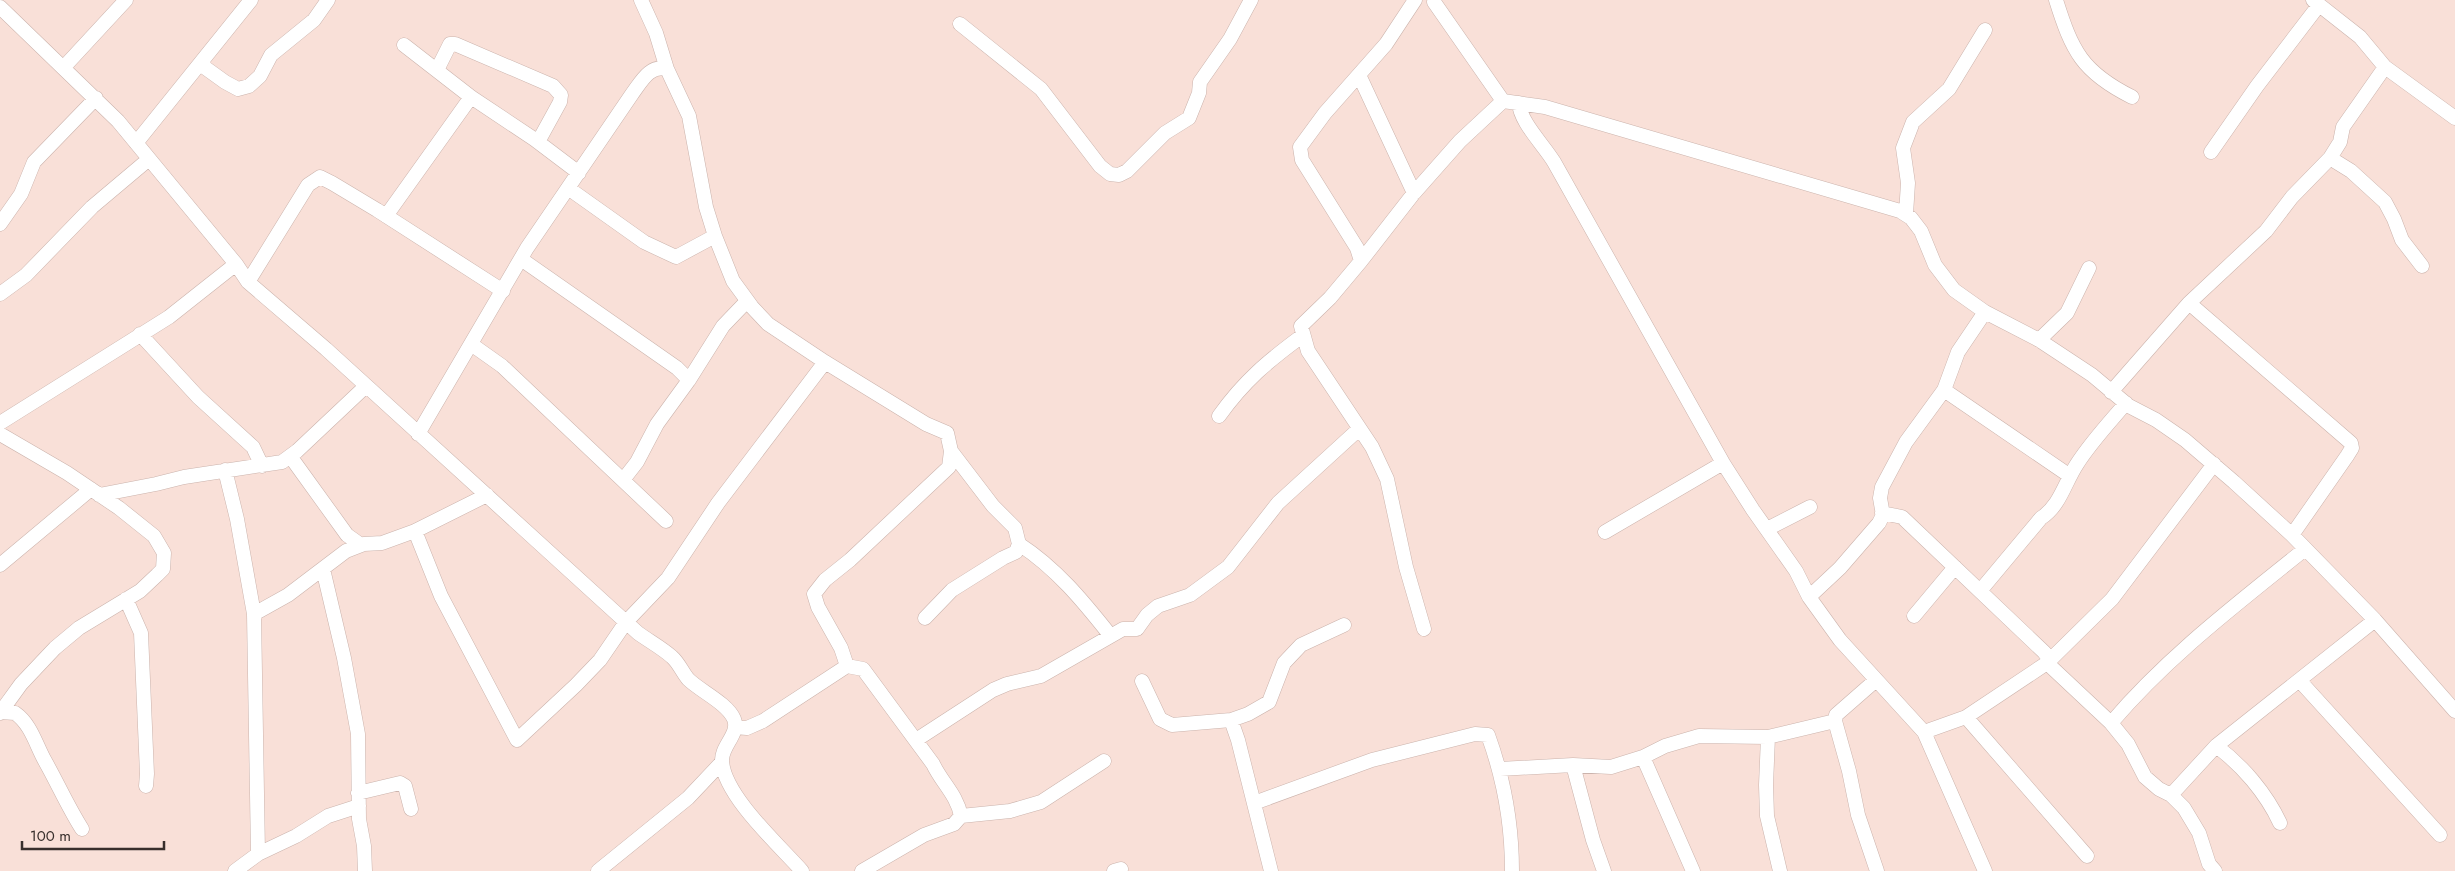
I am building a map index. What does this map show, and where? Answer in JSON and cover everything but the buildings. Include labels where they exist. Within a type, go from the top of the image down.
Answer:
[{"type":"street","points":[[64,67],[126,0]]},
{"type":"street","points":[[136,143],[251,0]]},
{"type":"street","points":[[200,64],[238,89],[249,86],[260,76],[271,55],[314,20],[328,0]]},
{"type":"street","points":[[641,0],[663,65],[689,116],[706,208],[715,236],[733,281],[747,301],[768,324],[825,362],[926,424],[947,433],[951,451],[948,467],[815,592],[815,600],[838,642],[847,666]]},
{"type":"street","points":[[960,24],[1041,89],[1100,166],[1110,174],[1119,175],[1128,171],[1165,133],[1189,118],[1199,93],[1200,82],[1230,39],[1251,0]]},
{"type":"street","points":[[1363,253],[1300,156],[1300,147],[1306,136],[1386,44],[1415,0]]},
{"type":"street","points":[[2056,0],[2069,37],[2081,61],[2104,81],[2132,97]]},
{"type":"street","points":[[1432,1],[1503,101],[1545,107],[1650,136],[1906,214],[1921,231],[1935,265],[1946,282],[1985,312],[2040,340],[2092,375],[2126,403],[2185,440],[2214,464],[2292,535],[2375,620],[2455,711]]},
{"type":"street","points":[[2211,152],[2316,3],[2360,36],[2385,67],[2455,118]]},
{"type":"street","points":[[0,7],[96,98],[136,143],[236,264],[248,282],[366,386],[626,622],[672,657],[688,679],[732,716],[735,727],[723,754],[722,762],[732,787],[751,816],[802,871]]},
{"type":"street","points":[[1906,214],[1908,184],[1903,148],[1913,122],[1948,89],[1985,30]]},
{"type":"street","points":[[437,70],[447,48],[450,44],[455,44],[553,86],[561,95],[560,102],[538,142]]},
{"type":"street","points":[[404,45],[471,97],[538,142],[579,173]]},
{"type":"street","points":[[418,434],[521,258],[632,94],[646,76],[663,65]]},
{"type":"street","points":[[2111,392],[2189,303],[2266,231],[2292,197],[2330,158],[2340,142],[2343,127],[2385,67]]},
{"type":"street","points":[[1359,75],[1414,193]]},
{"type":"street","points":[[386,216],[471,97]]},
{"type":"street","points":[[0,224],[21,194],[34,162],[96,98]]},
{"type":"street","points":[[1424,629],[1406,567],[1390,487],[1372,447],[1308,352],[1302,336],[1301,326],[1330,298],[1363,253],[1414,193],[1460,142],[1503,101]]},
{"type":"street","points":[[1518,103],[1520,115],[1542,142],[1554,162],[1723,463],[1796,571],[1809,597],[1840,640],[1924,732],[1986,871]]},
{"type":"street","points":[[2330,158],[2351,171],[2385,202],[2402,240],[2422,266]]},
{"type":"street","points":[[0,294],[26,275],[92,207],[149,160]]},
{"type":"street","points":[[248,282],[312,180],[320,177],[386,216],[503,291]]},
{"type":"street","points":[[568,188],[644,242],[676,257],[715,236]]},
{"type":"street","points":[[521,258],[678,368],[689,380]]},
{"type":"street","points":[[0,423],[156,325],[188,303],[236,264]]},
{"type":"street","points":[[2040,340],[2067,314],[2089,268]]},
{"type":"street","points":[[622,480],[637,462],[657,424],[689,380],[723,326],[747,301]]},
{"type":"street","points":[[2189,303],[2351,443],[2352,448],[2347,456],[2292,535]]},
{"type":"street","points":[[1809,597],[1840,568],[1879,523],[1882,513],[1880,498],[1882,487],[1906,442],[1944,390],[1958,352],[1985,312]]},
{"type":"street","points":[[156,325],[156,353]]},
{"type":"street","points":[[140,334],[198,398],[253,448],[258,463]]},
{"type":"street","points":[[1219,416],[1238,389],[1267,362],[1302,336]]},
{"type":"street","points":[[471,344],[502,366],[666,522]]},
{"type":"street","points":[[415,531],[441,596],[517,740],[546,716],[600,660],[626,622],[668,578],[718,503],[825,362]]},
{"type":"street","points":[[0,565],[95,492],[124,491],[184,476],[258,463],[282,462],[366,386]]},
{"type":"street","points":[[1944,390],[2070,476]]},
{"type":"street","points":[[1980,591],[2041,518],[2048,514],[2060,498],[2070,476],[2092,443],[2126,403]]},
{"type":"street","points":[[916,740],[993,690],[1007,684],[1041,676],[1110,635],[1122,630],[1137,629],[1158,606],[1190,596],[1228,567],[1278,502],[1321,466],[1359,428]]},
{"type":"street","points":[[0,434],[119,508],[154,536],[164,553],[162,569],[157,575],[126,599],[79,628],[55,648],[21,684],[7,710],[27,725],[54,774],[67,804],[82,829]]},
{"type":"street","points":[[925,618],[952,590],[1016,552],[1019,544],[1015,528],[993,506],[951,451]]},
{"type":"street","points":[[290,456],[347,535],[361,545]]},
{"type":"street","points":[[1605,532],[1723,463]]},
{"type":"street","points":[[1924,732],[1966,717],[2048,661],[2112,599],[2214,464]]},
{"type":"street","points":[[224,470],[238,519],[254,614],[254,756],[258,854]]},
{"type":"street","points":[[119,508],[124,491]]},
{"type":"street","points":[[254,614],[288,595],[346,551],[361,545],[382,543],[415,531],[487,495]]},
{"type":"street","points":[[1767,529],[1810,507]]},
{"type":"street","points":[[1882,513],[1902,516],[2044,652],[2048,661],[2111,723],[2128,744],[2144,777],[2159,790],[2171,795],[2184,808],[2199,833],[2214,871]]},
{"type":"street","points":[[346,551],[347,535]]},
{"type":"street","points":[[1019,544],[1043,560],[1084,602],[1110,635]]},
{"type":"street","points":[[2111,723],[2134,695],[2195,638],[2305,549]]},
{"type":"street","points":[[1914,616],[1955,567]]},
{"type":"street","points":[[323,569],[344,658],[358,734],[359,799],[365,871]]},
{"type":"street","points":[[126,599],[141,633],[146,786]]},
{"type":"street","points":[[2171,795],[2216,746],[2375,620]]},
{"type":"street","points":[[1142,681],[1160,719],[1172,724],[1231,720],[1248,714],[1269,702],[1284,663],[1300,645],[1344,625]]},
{"type":"street","points":[[735,727],[747,728],[763,721],[847,666],[863,669],[933,764],[942,781],[950,788],[958,803],[961,816]]},
{"type":"street","points":[[1876,680],[1836,715],[1835,721],[1858,815],[1877,871]]},
{"type":"street","points":[[2299,680],[2440,835]]},
{"type":"street","points":[[1966,717],[2087,856]]},
{"type":"street","points":[[1231,720],[1271,871]]},
{"type":"street","points":[[1500,769],[1573,765],[1611,767],[1643,757],[1665,746],[1700,736],[1768,737],[1835,721]]},
{"type":"street","points":[[1254,803],[1372,760],[1475,734],[1488,735],[1500,769],[1512,838],[1512,871]]},
{"type":"street","points":[[1768,737],[1766,785],[1768,816],[1780,871]]},
{"type":"street","points":[[2216,746],[2233,758],[2272,805],[2280,823]]},
{"type":"street","points":[[1643,757],[1693,871]]},
{"type":"street","points":[[862,871],[924,835],[954,824],[961,816],[1010,810],[1042,802],[1104,761]]},
{"type":"street","points":[[598,871],[688,798],[722,762]]},
{"type":"street","points":[[1573,765],[1593,840],[1604,871]]},
{"type":"street","points":[[235,871],[258,854],[296,836],[359,799],[396,784],[403,784],[412,809]]}]
